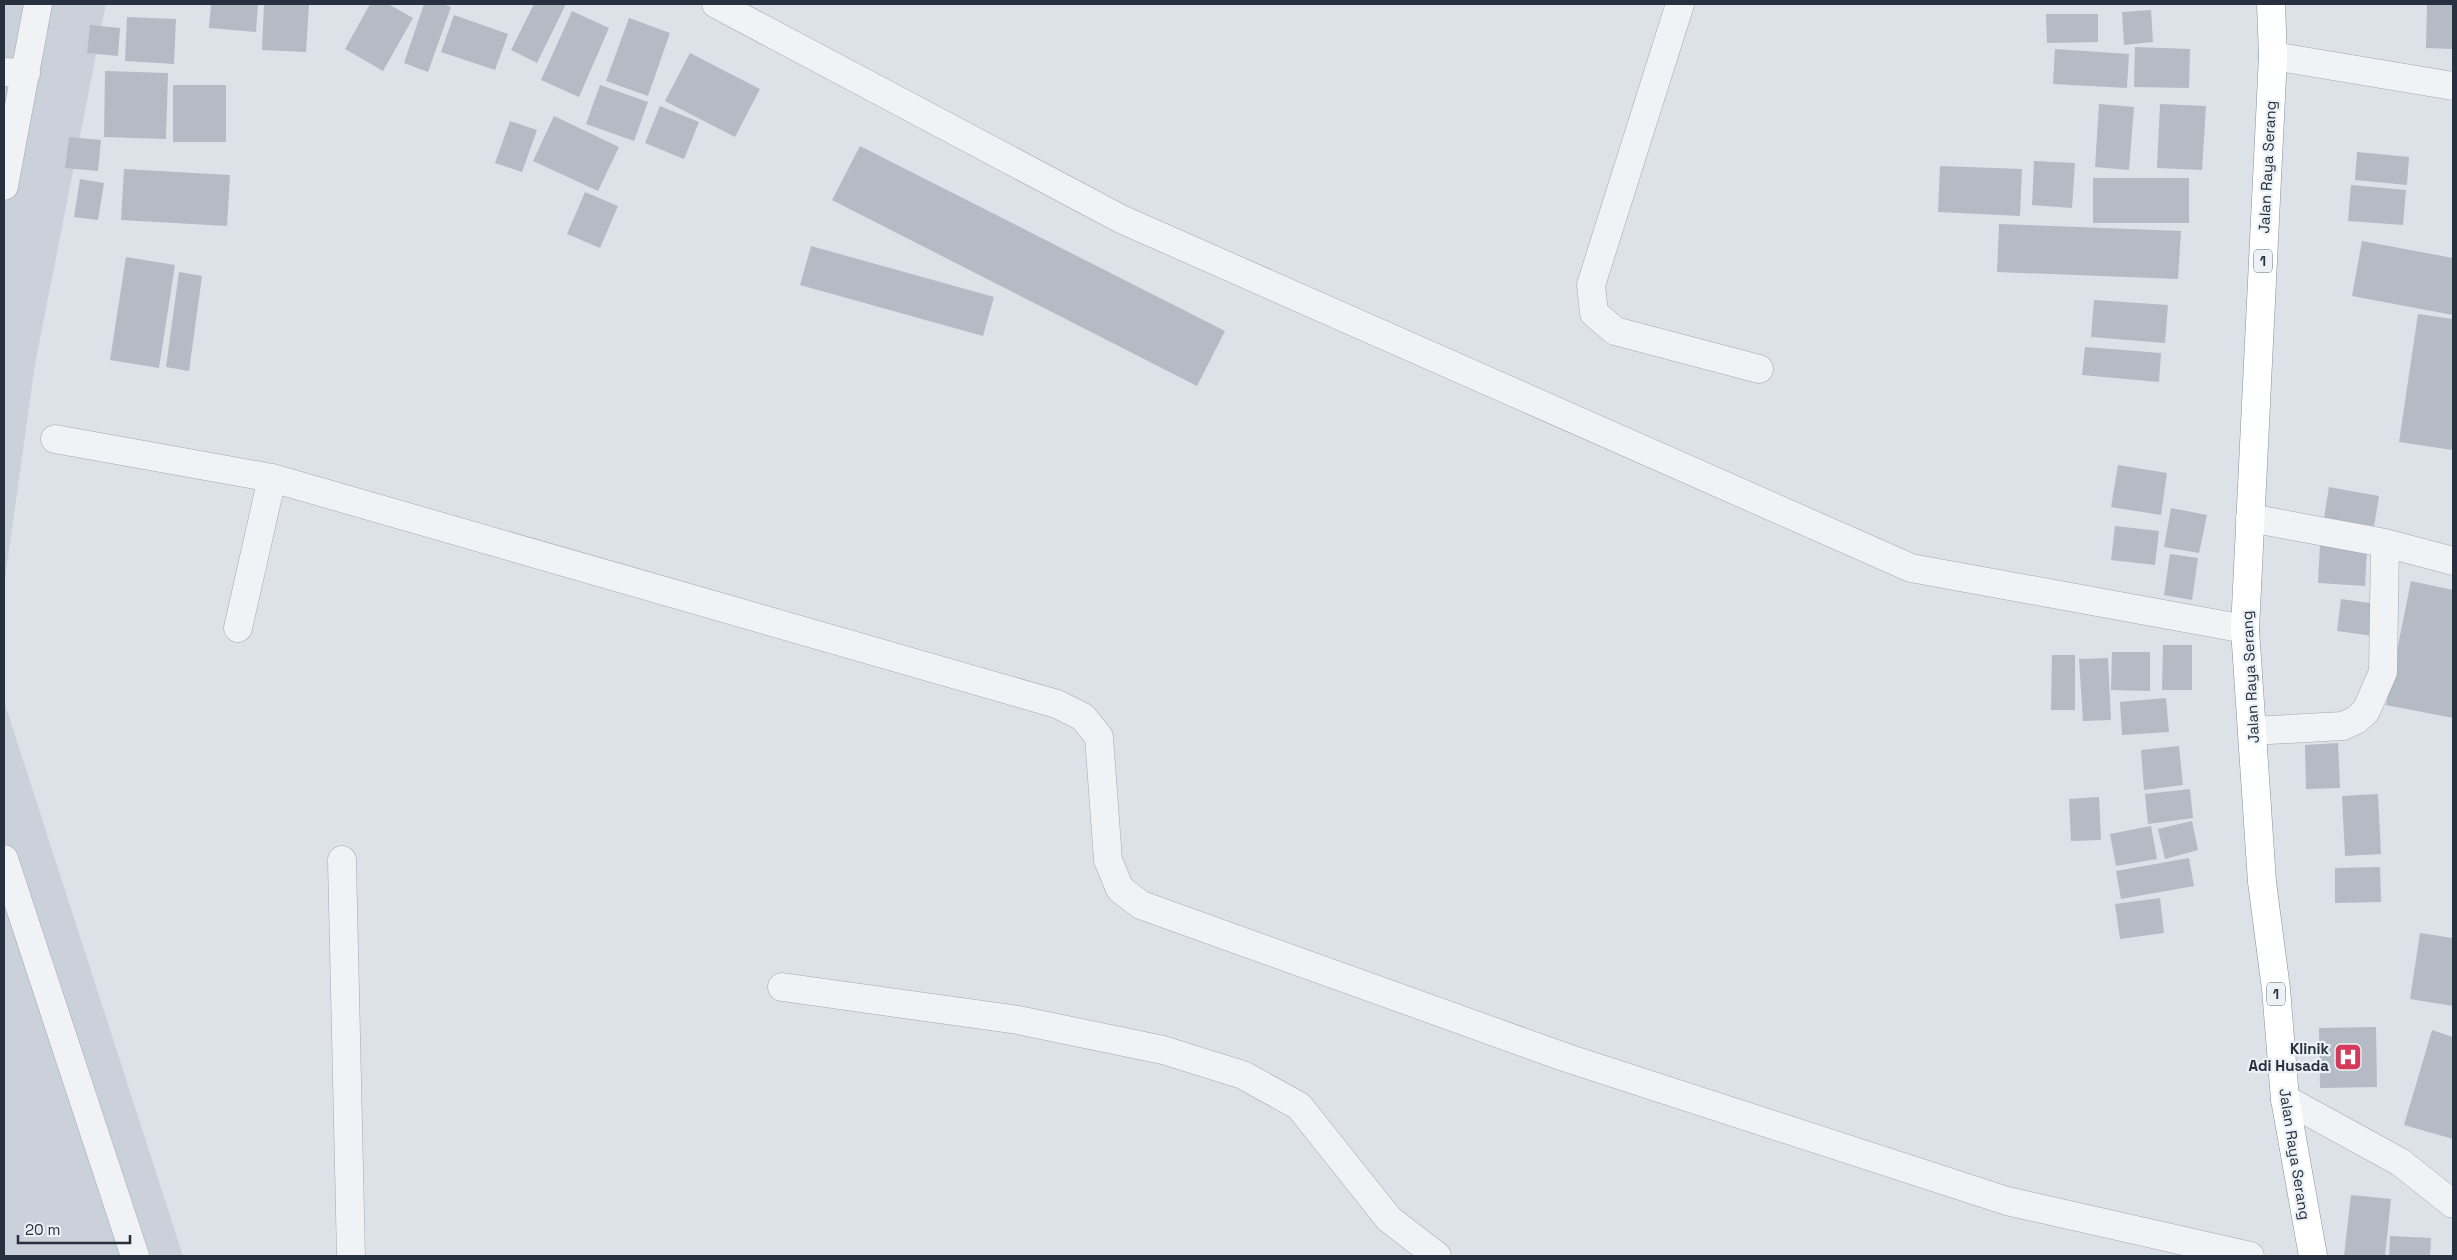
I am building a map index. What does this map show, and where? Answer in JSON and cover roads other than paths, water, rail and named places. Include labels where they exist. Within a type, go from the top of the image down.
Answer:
[{"type":"highway","name":"Jalan Raya Serang","points":[[2271,4],[2273,56],[2245,629],[2262,882],[2276,989],[2285,1100],[2313,1256]]},
{"type":"street","points":[[4,186],[15,72],[38,4]]},
{"type":"street","points":[[716,4],[1121,218],[1912,568],[2245,629]]},
{"type":"street","points":[[1680,4],[1591,285],[1594,314],[1615,331],[1759,369]]},
{"type":"street","points":[[2273,56],[2453,86]]},
{"type":"street","points":[[55,439],[272,478],[1057,704],[1083,717],[1100,736],[1108,860],[1120,889],[1141,905],[1567,1058],[2007,1201],[2250,1256]]},
{"type":"street","points":[[238,628],[272,478]]},
{"type":"street","points":[[2250,518],[2385,543],[2453,561]]},
{"type":"street","points":[[2252,731],[2343,726],[2356,720],[2366,711],[2383,672],[2385,543]]},
{"type":"street","points":[[4,859],[135,1256]]},
{"type":"street","points":[[342,860],[351,1256]]},
{"type":"street","points":[[782,987],[1018,1020],[1162,1050],[1243,1075],[1299,1106],[1389,1219],[1437,1256]]},
{"type":"street","points":[[2285,1100],[2400,1162],[2453,1204]]},
{"type":"place","name":"Klinik Adi Husada","points":[[2348,1057]]}]
